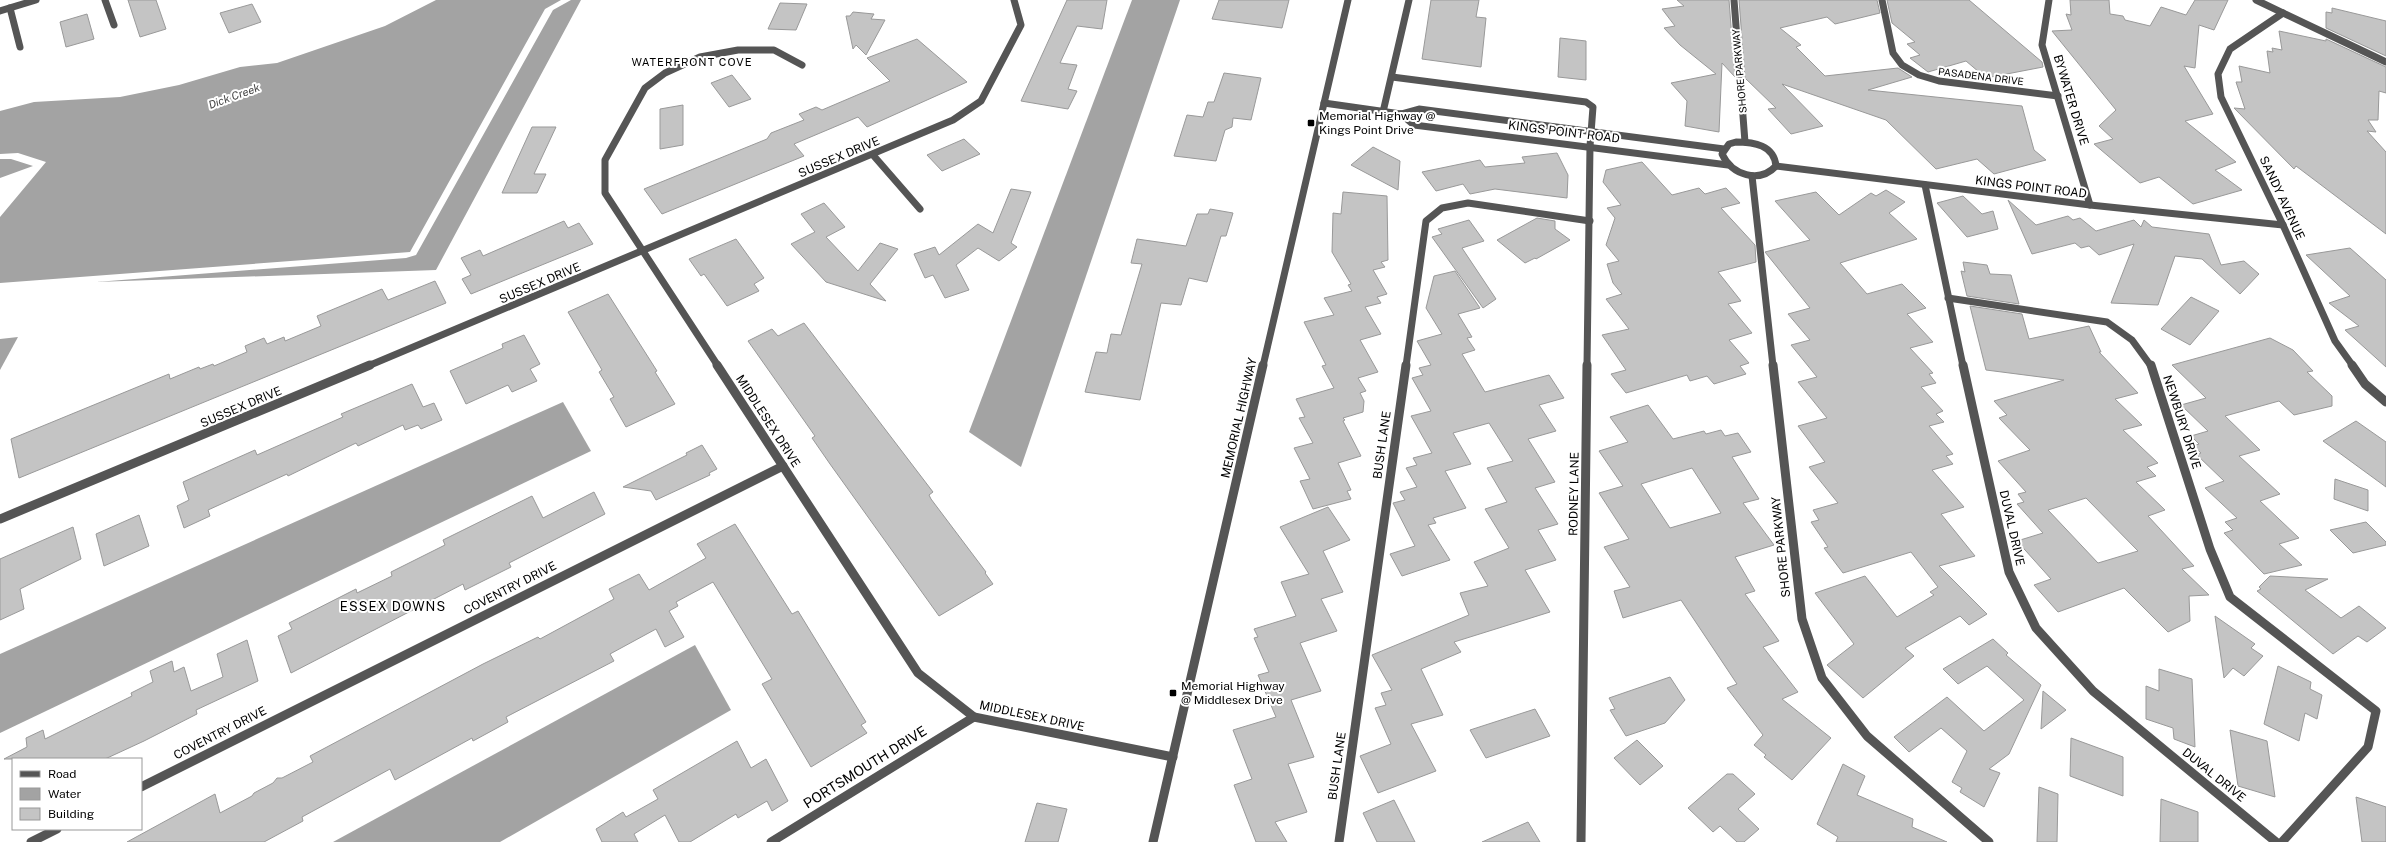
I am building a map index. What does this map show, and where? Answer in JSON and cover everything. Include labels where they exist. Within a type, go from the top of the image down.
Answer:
[{"type":"street","points":[[0,10],[36,0]]},
{"type":"street","points":[[105,0],[114,25]]},
{"type":"street","name":"SUSSEX DRIVE","points":[[0,519],[643,252],[954,120],[981,101],[1021,25],[1014,0]]},
{"type":"street","name":"MEMORIAL HIGHWAY","points":[[1153,842],[1348,0]]},
{"type":"street","points":[[1383,112],[1409,0]]},
{"type":"street","name":"SHORE PARKWAY","points":[[1734,0],[1745,142]]},
{"type":"street","name":"PASADENA DRIVE","points":[[1882,0],[1893,53],[1902,65],[1919,75],[1939,82],[2058,96]]},
{"type":"street","name":"BYWATER DRIVE","points":[[2049,0],[2042,45],[2090,205]]},
{"type":"street","points":[[2256,0],[2386,62]]},
{"type":"street","points":[[10,8],[20,47]]},
{"type":"street","name":"SANDY AVENUE","points":[[2283,13],[2230,48],[2218,74],[2221,97],[2283,225],[2335,341],[2366,384],[2386,402]]},
{"type":"street","name":"MIDDLESEX DRIVE","points":[[802,66],[774,50],[738,50],[700,57],[665,73],[645,88],[605,160],[605,193],[918,673],[974,717],[1173,757]]},
{"type":"street","name":"RODNEY LANE","points":[[1392,77],[1586,102],[1593,107],[1590,146],[1581,842]]},
{"type":"street","name":"KINGS POINT ROAD","points":[[1324,102],[1401,114],[1419,109],[1724,148]]},
{"type":"street","name":"KINGS POINT ROAD","points":[[1401,114],[1414,125],[1590,146],[1728,165]]},
{"type":"street","points":[[1745,142],[1758,145],[1769,150],[1774,156],[1776,166],[1768,174],[1752,176],[1743,174],[1728,165],[1724,160],[1724,148],[1729,144],[1745,142]]},
{"type":"street","points":[[873,155],[920,209]]},
{"type":"street","name":"KINGS POINT ROAD","points":[[1776,166],[2090,205],[2283,225]]},
{"type":"street","name":"SHORE PARKWAY","points":[[1752,176],[1802,619],[1822,678],[1867,736],[1989,842]]},
{"type":"street","name":"DUVAL DRIVE","points":[[1925,185],[1948,298],[2008,572],[2036,628],[2093,691],[2276,842]]},
{"type":"street","name":"BUSH LANE","points":[[1339,842],[1426,221],[1442,208],[1468,203],[1590,221]]},
{"type":"street","name":"NEWBURY DRIVE","points":[[1948,298],[2107,322],[2132,340],[2151,365],[2210,549],[2230,598],[2376,711],[2368,747],[2282,842]]},
{"type":"street","name":"COVENTRY DRIVE","points":[[142,786],[783,466]]},
{"type":"street","name":"PORTSMOUTH DRIVE","points":[[771,842],[974,717]]},
{"type":"street","points":[[31,842],[55,830]]},
{"type":"water","name":"Dick Creek","points":[[436,0],[561,0],[545,9],[410,252],[0,283],[0,217],[46,162],[18,153],[0,154],[0,111],[34,102],[120,97],[179,85],[240,67],[277,63],[385,26]]},
{"type":"water","points":[[571,0],[581,0],[436,270],[96,282],[406,258],[416,255],[553,10]]},
{"type":"water","points":[[1132,0],[1180,0],[1021,467],[969,432]]},
{"type":"water","points":[[0,159],[11,159],[33,166],[0,178]]},
{"type":"water","points":[[18,337],[0,370],[0,339]]},
{"type":"water","points":[[563,402],[591,451],[0,733],[0,654]]},
{"type":"water","points":[[695,645],[731,710],[500,842],[333,842]]},
{"type":"building","points":[[128,0],[156,0],[166,29],[140,37]]},
{"type":"building","points":[[1067,0],[1107,0],[1102,29],[1077,26],[1060,63],[1077,65],[1068,89],[1077,91],[1068,109],[1021,101]]},
{"type":"building","points":[[1219,0],[1289,0],[1282,28],[1212,19]]},
{"type":"building","points":[[1431,0],[1479,0],[1476,17],[1486,18],[1481,67],[1422,59]]},
{"type":"building","points":[[1677,0],[1729,0],[1735,77],[1722,63],[1719,132],[1685,126],[1687,101],[1671,83],[1716,74],[1680,45],[1664,28],[1675,26],[1662,9],[1684,6]]},
{"type":"building","points":[[1739,0],[1877,0],[1880,13],[1835,24],[1827,17],[1780,28],[1801,45],[1796,47],[1825,76],[1898,68],[1912,77],[1868,90],[2022,106],[2034,150],[2046,160],[1994,174],[1977,159],[1936,169],[1886,120],[1782,84],[1823,126],[1791,134],[1768,109],[1776,108],[1745,78]]},
{"type":"building","points":[[1887,0],[1969,0],[2042,62],[2043,67],[1986,78],[1966,61],[1928,72],[1910,58],[1920,55],[1907,44],[1915,42],[1892,23]]},
{"type":"building","points":[[2070,0],[2109,0],[2110,14],[2123,16],[2125,20],[2150,26],[2161,7],[2186,15],[2195,0],[2228,0],[2214,30],[2199,25],[2195,68],[2184,66],[2213,114],[2185,121],[2236,162],[2215,170],[2242,190],[2193,204],[2159,177],[2140,183],[2094,144],[2113,139],[2099,126],[2116,110],[2052,31],[2072,30],[2066,14],[2071,15]]},
{"type":"building","points":[[780,3],[807,4],[796,30],[768,29]]},
{"type":"building","points":[[252,4],[261,22],[229,33],[220,13]]},
{"type":"building","points":[[2332,8],[2386,21],[2386,56],[2326,28],[2326,12],[2332,13]]},
{"type":"building","points":[[853,12],[874,14],[871,19],[885,20],[866,55],[856,45],[853,49],[846,16],[850,16]]},
{"type":"building","points":[[87,14],[94,39],[66,47],[60,22]]},
{"type":"building","points":[[2279,31],[2326,41],[2326,39],[2386,67],[2386,93],[2379,91],[2378,120],[2368,120],[2376,132],[2367,131],[2386,152],[2386,234],[2296,166],[2294,169],[2234,108],[2245,109],[2236,82],[2242,82],[2239,66],[2270,73],[2267,51],[2273,52],[2272,48],[2282,50]]},
{"type":"building","points":[[1560,38],[1586,41],[1586,80],[1558,77]]},
{"type":"building","points":[[917,39],[967,82],[867,127],[858,117],[794,144],[804,156],[662,214],[644,189],[767,139],[771,133],[804,120],[799,114],[816,107],[822,110],[890,81],[867,58]]},
{"type":"building","points":[[1224,73],[1261,78],[1251,120],[1233,118],[1232,127],[1225,130],[1216,161],[1174,156],[1187,115],[1203,117],[1208,102],[1214,102]]},
{"type":"building","points":[[732,75],[751,99],[729,107],[711,83]]},
{"type":"building","points":[[683,105],[683,145],[660,149],[660,109]]},
{"type":"building","points":[[532,127],[556,127],[534,174],[546,174],[537,193],[502,193]]},
{"type":"building","points":[[964,139],[980,154],[942,171],[927,155]]},
{"type":"building","points":[[1373,147],[1400,161],[1398,190],[1351,165]]},
{"type":"building","points":[[1557,153],[1568,175],[1567,198],[1495,189],[1470,194],[1463,184],[1436,191],[1422,172],[1480,160],[1485,167],[1525,163],[1522,157]]},
{"type":"building","points":[[1642,162],[1672,195],[1699,188],[1705,194],[1726,188],[1740,203],[1721,208],[1755,245],[1756,262],[1718,272],[1741,301],[1728,304],[1752,333],[1729,340],[1749,363],[1740,366],[1746,374],[1714,384],[1707,376],[1690,381],[1687,375],[1626,393],[1611,374],[1626,370],[1602,335],[1629,329],[1606,299],[1622,294],[1613,283],[1607,264],[1619,261],[1606,245],[1615,218],[1607,208],[1621,205],[1603,182],[1606,170]]},
{"type":"building","points":[[1011,189],[1031,192],[1011,243],[1017,247],[999,261],[978,248],[956,265],[969,290],[945,298],[933,275],[925,278],[914,254],[935,247],[939,255],[978,224],[993,233]]},
{"type":"building","points":[[1886,190],[1905,202],[1889,213],[1917,239],[1840,263],[1867,294],[1902,284],[1926,308],[1907,314],[1933,342],[1910,348],[1933,373],[1929,374],[1936,383],[1921,387],[1943,411],[1936,414],[1944,422],[1929,426],[1953,454],[1946,456],[1953,464],[1932,470],[1964,507],[1941,514],[1975,556],[1939,566],[1987,614],[1969,625],[1960,616],[1905,648],[1914,656],[1863,698],[1827,665],[1854,644],[1815,593],[1865,576],[1897,617],[1934,595],[1930,592],[1938,587],[1911,552],[1843,573],[1824,548],[1828,547],[1811,522],[1819,520],[1813,510],[1838,503],[1809,467],[1825,462],[1798,426],[1827,418],[1798,382],[1817,377],[1791,345],[1810,340],[1788,314],[1810,308],[1765,252],[1810,240],[1775,201],[1816,192],[1839,215],[1871,193],[1876,196]]},
{"type":"building","points":[[1343,192],[1387,196],[1388,260],[1381,262],[1385,267],[1373,270],[1387,294],[1377,297],[1381,303],[1365,307],[1381,334],[1360,340],[1378,372],[1358,378],[1366,391],[1360,393],[1364,401],[1363,412],[1343,418],[1345,420],[1343,421],[1361,456],[1338,463],[1351,490],[1347,491],[1351,499],[1313,509],[1300,481],[1310,479],[1294,448],[1313,443],[1299,418],[1305,417],[1296,399],[1334,388],[1322,366],[1326,365],[1304,322],[1334,315],[1324,298],[1352,291],[1348,285],[1351,284],[1332,252],[1333,213],[1341,214]]},
{"type":"building","points":[[1963,196],[1982,214],[1993,211],[1998,229],[1967,237],[1937,203]]},
{"type":"building","points":[[2008,200],[2036,225],[2068,216],[2073,220],[2080,218],[2096,231],[2134,220],[2141,227],[2144,220],[2152,227],[2209,234],[2221,265],[2244,261],[2259,274],[2240,294],[2202,259],[2175,256],[2158,305],[2111,303],[2134,244],[2099,255],[2089,246],[2081,248],[2075,243],[2032,254]]},
{"type":"building","points":[[824,203],[845,227],[826,237],[858,271],[880,243],[898,249],[870,284],[886,301],[826,282],[791,244],[815,232],[801,214]]},
{"type":"building","points":[[1210,209],[1233,213],[1226,236],[1221,236],[1207,282],[1189,278],[1181,305],[1161,303],[1140,400],[1085,392],[1096,352],[1107,353],[1111,334],[1121,335],[1142,264],[1131,263],[1137,239],[1186,246],[1197,214],[1208,214]]},
{"type":"building","points":[[1537,218],[1555,221],[1555,229],[1570,240],[1536,259],[1535,258],[1525,263],[1497,240]]},
{"type":"building","points":[[1469,220],[1484,241],[1462,248],[1496,299],[1483,308],[1432,237],[1442,234],[1438,229]]},
{"type":"building","points":[[564,221],[568,228],[579,223],[593,244],[471,294],[462,279],[471,275],[461,258],[480,250],[483,256]]},
{"type":"building","points":[[736,239],[764,278],[754,284],[759,291],[727,306],[704,274],[701,276],[689,259]]},
{"type":"building","points":[[2350,248],[2386,280],[2386,367],[2345,330],[2359,326],[2329,303],[2350,296],[2306,255]]},
{"type":"building","points":[[1963,262],[1987,265],[1990,274],[2011,275],[2019,304],[1967,296],[1961,271],[1965,272]]},
{"type":"building","points":[[1455,271],[1480,308],[1458,314],[1472,337],[1467,338],[1475,350],[1462,354],[1485,392],[1549,375],[1564,398],[1539,405],[1556,431],[1528,439],[1555,482],[1535,488],[1558,524],[1538,530],[1556,560],[1525,570],[1550,612],[1454,642],[1461,652],[1421,669],[1443,715],[1411,724],[1436,771],[1378,793],[1360,756],[1391,744],[1375,708],[1386,705],[1381,693],[1392,690],[1372,655],[1469,615],[1460,593],[1488,586],[1474,562],[1509,548],[1485,509],[1507,502],[1487,468],[1513,461],[1489,423],[1453,433],[1471,464],[1445,471],[1466,508],[1433,518],[1436,523],[1428,525],[1450,560],[1402,576],[1390,554],[1415,546],[1393,503],[1405,500],[1400,492],[1417,487],[1406,468],[1417,465],[1413,458],[1432,453],[1411,416],[1431,411],[1412,378],[1423,375],[1419,368],[1431,365],[1417,341],[1442,334],[1426,308],[1434,276]]},
{"type":"building","points":[[435,281],[446,303],[19,478],[11,439],[169,374],[170,379],[199,367],[200,369],[213,364],[214,366],[247,352],[245,346],[264,338],[267,344],[284,337],[285,341],[321,326],[317,316],[382,289],[388,300]]},
{"type":"building","points":[[608,294],[657,371],[655,372],[675,404],[626,427],[610,399],[614,397],[599,372],[602,370],[568,312]]},
{"type":"building","points":[[2191,297],[2219,311],[2190,345],[2161,329]]},
{"type":"building","points":[[1970,306],[2022,314],[2029,339],[2089,326],[2101,352],[2099,352],[2138,393],[2115,399],[2142,425],[2123,430],[2158,463],[2147,467],[2156,476],[2136,482],[2165,510],[2148,516],[2194,566],[2182,569],[2209,595],[2189,596],[2190,621],[2168,632],[2124,588],[2058,612],[2034,585],[2051,579],[2017,541],[2043,533],[2017,504],[2024,502],[2018,494],[2026,492],[1998,461],[2030,450],[1999,418],[2007,415],[1994,401],[2064,380],[1986,370]],"holes":[[[2086,498],[2138,551],[2098,563],[2048,510]]]},
{"type":"building","points":[[804,323],[933,492],[929,495],[931,499],[986,572],[985,573],[993,584],[939,616],[830,464],[812,438],[815,436],[748,341],[772,329],[778,336]]},
{"type":"building","points":[[524,335],[540,364],[530,369],[537,381],[512,392],[508,385],[466,404],[450,371],[503,348],[502,344]]},
{"type":"building","points":[[2270,338],[2293,350],[2313,371],[2307,372],[2332,396],[2332,406],[2294,415],[2279,401],[2225,416],[2260,450],[2239,456],[2280,494],[2260,501],[2299,538],[2279,544],[2302,565],[2264,574],[2224,533],[2233,530],[2225,522],[2237,518],[2205,488],[2224,481],[2197,455],[2201,453],[2193,446],[2199,444],[2191,436],[2208,431],[2181,405],[2206,398],[2172,365]]},
{"type":"building","points":[[412,384],[423,407],[434,403],[442,420],[421,429],[418,425],[405,430],[403,425],[358,446],[356,443],[288,476],[287,474],[208,510],[210,516],[184,528],[177,506],[189,500],[183,482],[255,450],[257,455],[343,417],[341,414]]},
{"type":"building","points":[[1648,405],[1673,439],[1704,431],[1706,434],[1721,430],[1725,436],[1738,433],[1751,452],[1732,457],[1759,499],[1743,503],[1774,545],[1735,557],[1755,591],[1745,594],[1779,641],[1763,647],[1798,692],[1782,699],[1831,738],[1792,780],[1764,757],[1766,755],[1754,745],[1763,735],[1727,688],[1737,684],[1681,600],[1623,618],[1614,591],[1630,587],[1604,547],[1629,539],[1599,493],[1623,486],[1599,451],[1628,442],[1610,417]],"holes":[[[1692,468],[1721,513],[1670,528],[1641,484]]]},
{"type":"building","points":[[2356,421],[2386,442],[2386,487],[2323,441]]},
{"type":"building","points":[[702,445],[717,469],[709,473],[710,475],[656,500],[651,491],[623,487],[687,455],[686,453]]},
{"type":"building","points":[[2335,479],[2368,490],[2368,511],[2334,499]]},
{"type":"building","points":[[594,492],[605,514],[509,563],[511,567],[465,590],[463,584],[291,673],[278,636],[292,629],[289,623],[356,589],[357,593],[392,576],[391,572],[445,545],[443,540],[532,496],[543,518]]},
{"type":"building","points":[[1328,507],[1350,540],[1323,551],[1343,592],[1321,599],[1337,631],[1300,643],[1321,691],[1291,700],[1314,757],[1288,764],[1307,812],[1275,822],[1287,842],[1256,842],[1234,785],[1252,779],[1233,730],[1276,717],[1258,675],[1269,672],[1254,638],[1258,637],[1254,629],[1296,616],[1281,582],[1309,574],[1280,527]]},
{"type":"building","points":[[139,515],[149,546],[104,566],[96,534]]},
{"type":"building","points":[[2366,522],[2386,542],[2386,545],[2353,553],[2330,530]]},
{"type":"building","points":[[735,524],[792,614],[798,611],[866,722],[861,725],[867,733],[811,767],[762,684],[772,679],[713,582],[676,602],[678,606],[669,611],[684,637],[665,647],[656,629],[610,654],[614,661],[506,717],[508,722],[473,741],[472,738],[395,780],[390,769],[302,817],[303,821],[264,842],[127,842],[215,794],[220,813],[252,796],[254,793],[273,783],[277,778],[282,778],[313,762],[310,756],[483,664],[538,637],[540,639],[614,599],[609,589],[639,574],[649,590],[706,558],[697,544]]},
{"type":"building","points":[[73,527],[81,559],[20,589],[24,609],[0,620],[0,559]]},
{"type":"building","points":[[2270,576],[2328,579],[2305,590],[2341,618],[2359,606],[2386,628],[2367,642],[2358,636],[2333,654],[2257,591],[2261,589],[2259,587]]},
{"type":"building","points":[[2215,616],[2255,644],[2251,648],[2263,656],[2244,676],[2233,668],[2224,678]]},
{"type":"building","points":[[1993,639],[2008,653],[2006,655],[2041,685],[2009,754],[1989,769],[2000,773],[1984,807],[1960,792],[1962,788],[1952,782],[1967,751],[1941,728],[1909,752],[1894,737],[1947,697],[1984,731],[2024,700],[1987,666],[1958,684],[1943,669]]},
{"type":"building","points":[[247,640],[258,681],[196,710],[197,714],[107,758],[4,759],[27,747],[26,738],[43,730],[45,739],[132,696],[131,693],[153,682],[150,671],[172,661],[174,672],[184,667],[191,691],[223,677],[217,654]]},
{"type":"building","points":[[2278,666],[2311,682],[2310,689],[2322,695],[2317,719],[2305,713],[2299,741],[2264,724]]},
{"type":"building","points":[[2159,669],[2192,679],[2195,747],[2174,739],[2173,728],[2146,719],[2146,686],[2159,691]]},
{"type":"building","points":[[1670,677],[1685,700],[1665,723],[1626,736],[1610,710],[1615,709],[1609,698]]},
{"type":"building","points":[[2043,691],[2066,710],[2041,729]]},
{"type":"building","points":[[1535,709],[1550,736],[1486,758],[1470,730]]},
{"type":"building","points":[[2230,730],[2267,741],[2275,797],[2238,786]]},
{"type":"building","points":[[2071,738],[2123,757],[2123,796],[2070,776]]},
{"type":"building","points":[[1637,740],[1663,766],[1640,785],[1614,758]]},
{"type":"building","points":[[737,741],[751,768],[766,759],[788,801],[772,811],[767,801],[738,818],[736,814],[690,842],[679,842],[665,815],[634,834],[638,842],[602,842],[596,829],[623,812],[626,817],[658,799],[653,790]]},
{"type":"building","points":[[1843,764],[1865,776],[1857,795],[1913,819],[1912,827],[1947,842],[1836,842],[1838,837],[1817,824]]},
{"type":"building","points":[[1727,774],[1733,774],[1755,794],[1738,809],[1759,829],[1744,842],[1737,842],[1720,826],[1713,832],[1688,808]]},
{"type":"building","points":[[2039,787],[2058,794],[2057,842],[2037,842]]},
{"type":"building","points":[[2356,797],[2386,807],[2386,842],[2362,842]]},
{"type":"building","points":[[2161,799],[2198,812],[2198,842],[2160,842]]},
{"type":"building","points":[[1394,800],[1415,842],[1377,842],[1363,813]]},
{"type":"building","points":[[1037,803],[1067,809],[1058,842],[1025,842]]},
{"type":"building","points":[[1528,822],[1540,842],[1482,842]]},
{"type":"place","name":"Memorial Highway @ Kings Point Drive","points":[[1311,123]]},
{"type":"place","name":"Memorial Highway @ Middlesex Drive","points":[[1173,693]]},
{"type":"district","name":"WATERFRONT COVE","points":[[692,62]]},
{"type":"district","name":"ESSEX DOWNS","points":[[393,606]]}]
